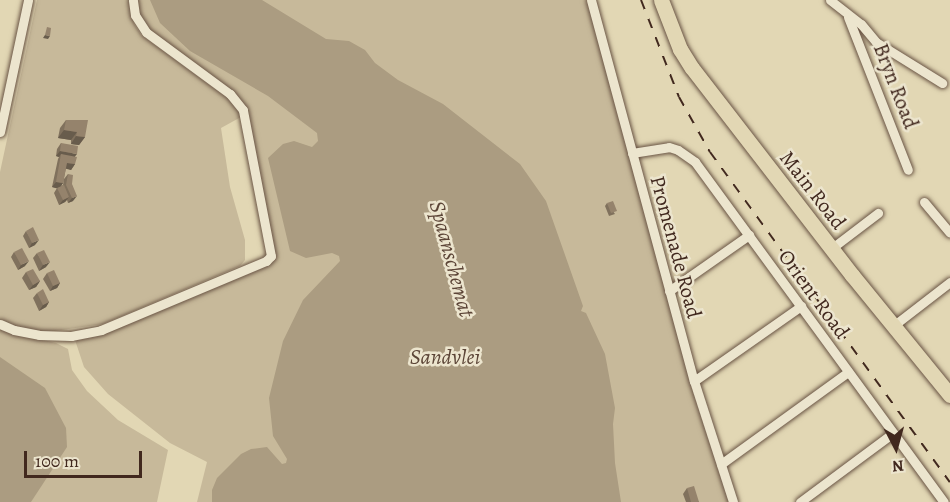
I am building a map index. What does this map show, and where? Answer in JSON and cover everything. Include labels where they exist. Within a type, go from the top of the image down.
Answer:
[{"type":"main road","name":"Main Road","points":[[661,0],[688,62],[893,326],[950,395]]},
{"type":"street","points":[[0,132],[28,0]]},
{"type":"street","points":[[0,324],[31,334],[71,336],[120,324],[266,261],[271,256],[243,110],[230,94],[146,32],[135,15],[133,0]]},
{"type":"street","name":"Promenade Road","points":[[591,0],[694,381],[734,502]]},
{"type":"street","points":[[830,0],[861,24],[882,47],[942,83]]},
{"type":"street","name":"Bryn Road","points":[[848,16],[908,170]]},
{"type":"street","name":"Orient Road","points":[[632,153],[669,147],[688,155],[942,499]]},
{"type":"street","points":[[924,202],[950,233]]},
{"type":"street","points":[[832,248],[878,213]]},
{"type":"street","points":[[669,291],[749,235]]},
{"type":"street","points":[[893,326],[950,282]]},
{"type":"street","points":[[694,381],[801,306]]},
{"type":"street","points":[[721,464],[849,372]]},
{"type":"street","points":[[800,502],[893,433]]},
{"type":"street","points":[[930,502],[942,499]]},
{"type":"shaded area","points":[[37,0],[129,0],[134,24],[141,35],[234,103],[241,117],[221,128],[230,187],[245,240],[245,260],[240,266],[103,324],[41,333],[0,322],[0,172]]},
{"type":"shaded area","points":[[134,0],[591,0],[645,201],[733,502],[197,502],[207,462],[170,443],[108,394],[84,367],[74,337],[270,263],[239,103],[142,27]]},
{"type":"shaded area","points":[[0,329],[56,343],[68,349],[72,370],[87,391],[118,420],[168,450],[157,502],[0,502]]},
{"type":"water","name":"Sandvlei","points":[[150,0],[262,0],[326,39],[349,41],[365,50],[375,63],[398,80],[443,104],[520,164],[546,201],[583,306],[581,311],[586,313],[605,354],[615,408],[613,424],[615,463],[621,502],[212,502],[212,490],[217,478],[241,454],[251,449],[267,447],[282,464],[286,463],[287,459],[273,436],[269,398],[283,341],[303,300],[340,261],[339,256],[332,253],[306,258],[290,251],[268,158],[283,144],[294,141],[312,147],[318,141],[317,133],[268,96],[190,51],[160,23]]},
{"type":"water","points":[[0,357],[45,388],[66,428],[67,447],[31,502],[0,502]]},
{"type":"building","points":[[47,27],[51,28],[50,36],[45,35]]},
{"type":"building","points":[[66,120],[88,120],[85,137],[76,136],[77,132],[64,130]]},
{"type":"building","points":[[61,143],[78,146],[77,154],[60,151]]},
{"type":"building","points":[[61,154],[77,157],[75,164],[67,163],[63,183],[56,182]]},
{"type":"building","points":[[68,174],[73,175],[72,184],[77,196],[72,198],[66,185]]},
{"type":"building","points":[[64,185],[69,197],[63,200],[57,188]]},
{"type":"building","points":[[613,201],[617,211],[611,213],[607,203]]},
{"type":"building","points":[[33,227],[39,240],[32,243],[26,231]]},
{"type":"building","points":[[22,248],[29,261],[21,265],[14,252]]},
{"type":"building","points":[[44,250],[50,262],[43,265],[37,253]]},
{"type":"building","points":[[33,269],[40,281],[33,285],[26,272]]},
{"type":"building","points":[[54,270],[60,283],[53,286],[47,273]]},
{"type":"building","points":[[43,289],[49,302],[43,305],[37,293]]},
{"type":"building","points":[[694,486],[699,502],[691,502],[687,488]]},
{"type":"railway","points":[[641,0],[679,97],[710,152],[950,482]]},
{"type":"water label","name":"Spaanschemat","points":[[451,259]]}]
